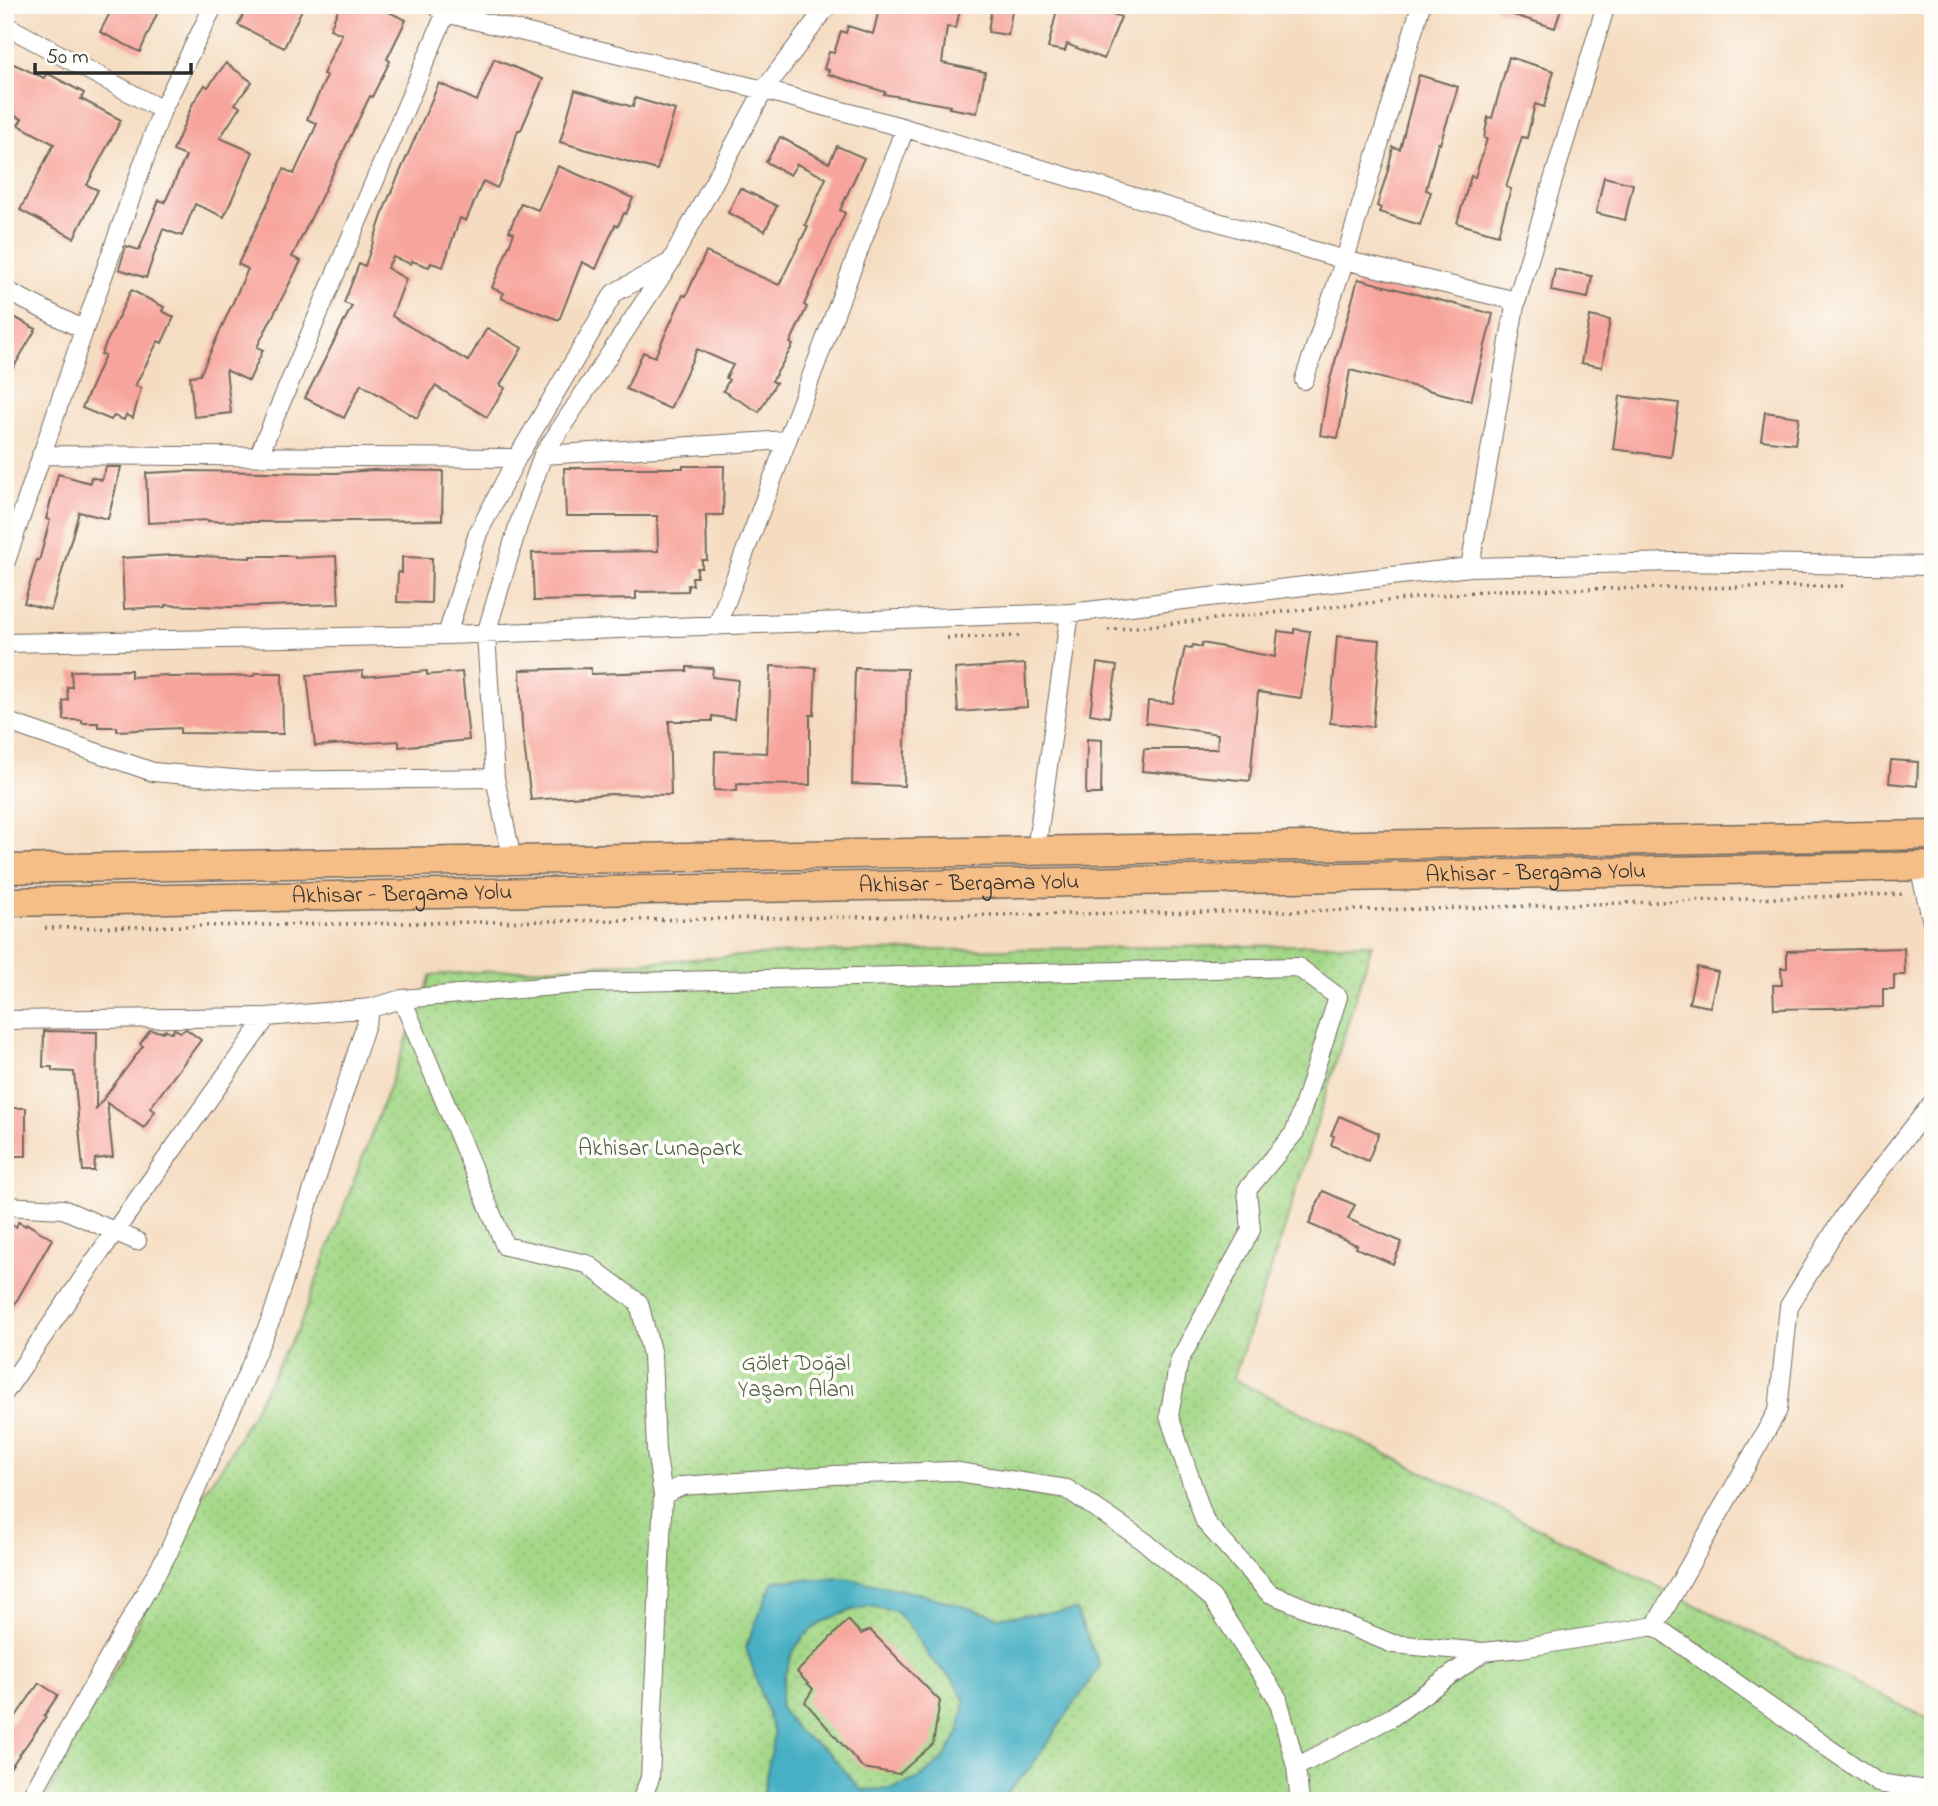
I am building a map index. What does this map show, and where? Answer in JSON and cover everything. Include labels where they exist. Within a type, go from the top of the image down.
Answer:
[{"type":"main road","name":"Akhisar - Bergama Yolu","points":[[5,869],[1933,835]]},
{"type":"main road","name":"Akhisar - Bergama Yolu","points":[[5,902],[1925,875]]},
{"type":"street","points":[[5,564],[162,110],[214,5]]},
{"type":"street","points":[[512,859],[495,778],[486,634],[518,526],[543,455],[670,263],[764,90],[828,5]]},
{"type":"street","points":[[1304,380],[1345,259],[1421,5]]},
{"type":"street","points":[[1470,567],[1515,306],[1606,5]]},
{"type":"street","points":[[258,457],[443,8],[905,128],[1345,259],[1508,299],[1515,306]]},
{"type":"street","points":[[5,25],[162,110]]},
{"type":"street","points":[[717,626],[905,128]]},
{"type":"street","points":[[447,635],[478,533],[517,458],[614,293],[670,263]]},
{"type":"street","points":[[5,290],[84,330]]},
{"type":"street","points":[[543,455],[787,440]]},
{"type":"street","points":[[41,455],[517,458]]},
{"type":"street","points":[[5,643],[486,634],[1070,613],[1470,567],[1675,562],[1933,566]]},
{"type":"street","points":[[1036,850],[1070,613]]},
{"type":"street","points":[[5,721],[153,772],[257,781],[495,778]]},
{"type":"street","points":[[1925,875],[1933,926]]},
{"type":"street","points":[[5,1020],[267,1017],[372,1008],[402,999],[589,982],[1298,967],[1338,997],[1295,1132],[1247,1190],[1251,1230],[1179,1361],[1169,1416],[1205,1522],[1269,1593],[1393,1644],[1483,1652],[1656,1626],[1878,1783],[1933,1791]]},
{"type":"street","points":[[402,999],[505,1246],[587,1264],[639,1303],[652,1355],[656,1451],[663,1495],[650,1778],[641,1801]]},
{"type":"street","points":[[28,1801],[169,1551],[272,1317],[372,1008]]},
{"type":"street","points":[[5,1392],[267,1017]]},
{"type":"street","points":[[1656,1626],[1778,1410],[1789,1306],[1844,1216],[1933,1102]]},
{"type":"street","points":[[5,1206],[63,1209],[137,1241]]},
{"type":"street","points":[[663,1495],[682,1486],[834,1475],[952,1471],[1067,1489],[1144,1541],[1212,1598],[1278,1699],[1296,1767],[1300,1801]]},
{"type":"street","points":[[1296,1767],[1392,1717],[1483,1652]]},
{"type":"path","points":[[33,928],[1432,909],[1925,875]]},
{"type":"green space","name":"Gölet Doğal Yaşam Alanı","points":[[1372,944],[1284,1230],[1233,1379],[1933,1721],[1933,1801],[45,1801],[80,1729],[104,1691],[203,1493],[226,1461],[299,1327],[431,975],[808,952]]},
{"type":"water","points":[[845,1578],[921,1594],[999,1617],[1076,1610],[1100,1666],[1031,1767],[1000,1801],[762,1801],[774,1734],[746,1647],[773,1581]],"holes":[[[869,1606],[895,1611],[912,1629],[929,1657],[954,1681],[965,1702],[959,1732],[944,1758],[920,1778],[891,1789],[861,1790],[829,1753],[799,1732],[780,1708],[782,1686],[794,1651],[815,1627],[830,1618]]]},
{"type":"building","points":[[114,5],[161,5],[140,52],[100,32]]},
{"type":"building","points":[[248,5],[304,5],[284,48],[238,25]]},
{"type":"building","points":[[340,5],[374,5],[406,20],[387,59],[390,61],[372,97],[370,96],[292,257],[301,261],[257,347],[263,350],[249,381],[226,370],[231,413],[194,417],[190,376],[200,375],[248,269],[238,264],[284,169],[294,174],[317,124],[307,119],[327,76],[323,74],[342,34],[330,29]]},
{"type":"building","points":[[880,5],[961,5],[956,28],[947,27],[942,63],[985,72],[977,113],[884,94],[885,92],[828,74],[829,70],[824,69],[829,52],[834,53],[841,31],[846,33],[848,26],[873,34]]},
{"type":"building","points":[[992,5],[1013,5],[1008,35],[988,32]]},
{"type":"building","points":[[1058,5],[1095,13],[1097,8],[1121,17],[1104,59],[1067,44],[1065,51],[1048,48]]},
{"type":"building","points":[[1495,5],[1562,5],[1555,28],[1495,9]]},
{"type":"building","points":[[1509,57],[1554,71],[1544,107],[1535,104],[1527,138],[1522,137],[1506,187],[1511,189],[1498,235],[1457,223],[1471,176],[1475,177],[1487,139],[1484,138],[1488,117],[1492,118]]},
{"type":"building","points":[[494,59],[543,79],[521,130],[518,130],[508,164],[497,188],[483,181],[466,221],[460,218],[443,267],[431,263],[429,267],[412,261],[411,264],[393,257],[387,268],[406,279],[392,316],[468,361],[487,328],[522,348],[500,385],[505,388],[487,417],[435,386],[417,418],[361,384],[344,418],[305,398],[352,306],[344,303],[359,264],[365,266],[386,204],[439,83],[477,101]]},
{"type":"building","points":[[5,60],[44,78],[47,73],[84,93],[81,99],[121,120],[87,185],[98,190],[74,238],[20,210],[54,144],[18,125],[22,119],[5,111]]},
{"type":"building","points":[[226,63],[252,82],[235,104],[240,107],[220,138],[253,152],[224,217],[195,204],[182,236],[163,229],[146,278],[119,269],[126,246],[139,250],[159,200],[165,202],[186,156],[173,151],[193,103],[205,85],[208,87]]},
{"type":"building","points":[[1419,75],[1458,87],[1440,144],[1438,143],[1426,190],[1431,192],[1420,225],[1379,212],[1381,208],[1377,206],[1393,147],[1400,149]]},
{"type":"building","points":[[575,90],[633,107],[635,98],[675,110],[657,170],[560,142]]},
{"type":"building","points":[[780,137],[829,163],[837,146],[864,158],[840,210],[845,213],[804,305],[807,307],[790,343],[793,345],[772,381],[776,383],[759,412],[723,391],[733,365],[697,349],[670,409],[626,389],[643,352],[655,357],[706,252],[779,285],[808,226],[805,225],[826,178],[797,164],[790,175],[766,162]]},
{"type":"building","points":[[558,166],[633,198],[618,226],[615,225],[596,269],[582,262],[559,320],[501,298],[504,293],[492,288],[514,233],[509,231],[521,203],[538,210]]},
{"type":"building","points":[[1604,177],[1633,184],[1625,220],[1596,213]]},
{"type":"building","points":[[740,188],[777,206],[765,231],[728,213]]},
{"type":"building","points":[[1555,269],[1592,276],[1588,298],[1551,291]]},
{"type":"building","points":[[1358,279],[1493,314],[1471,401],[1350,370],[1338,438],[1320,435],[1328,387]]},
{"type":"building","points":[[131,290],[164,307],[162,311],[174,317],[162,343],[158,341],[135,386],[141,388],[133,418],[126,415],[124,420],[114,416],[111,420],[82,408],[105,355],[101,354]]},
{"type":"building","points":[[5,312],[36,329],[5,382]]},
{"type":"building","points":[[1590,316],[1610,320],[1602,367],[1581,363]]},
{"type":"building","points":[[1620,396],[1679,403],[1671,457],[1613,449]]},
{"type":"building","points":[[1765,412],[1799,417],[1795,444],[1761,440]]},
{"type":"building","points":[[724,466],[723,515],[706,515],[707,560],[702,560],[702,568],[697,568],[697,577],[692,577],[693,585],[688,585],[688,591],[636,592],[636,599],[534,601],[532,553],[658,551],[657,516],[566,516],[564,468]]},
{"type":"building","points":[[106,467],[121,467],[108,519],[79,512],[51,610],[24,603],[50,520],[46,519],[58,474],[90,483],[91,477],[102,480]]},
{"type":"building","points":[[373,470],[443,471],[442,520],[208,520],[148,523],[146,473],[336,473]]},
{"type":"building","points":[[173,555],[250,558],[336,556],[339,604],[229,607],[166,605],[124,609],[122,558]]},
{"type":"building","points":[[402,557],[432,558],[431,603],[397,602],[398,572],[402,573]]},
{"type":"building","points":[[1294,629],[1310,631],[1301,698],[1258,692],[1250,781],[1142,771],[1144,749],[1217,749],[1218,734],[1146,723],[1148,701],[1173,703],[1185,647],[1201,647],[1202,643],[1275,657],[1278,631],[1294,633]]},
{"type":"building","points":[[1337,636],[1380,640],[1373,727],[1330,723]]},
{"type":"building","points":[[1097,663],[1117,666],[1109,717],[1090,714]]},
{"type":"building","points":[[1025,664],[1027,707],[958,712],[955,669]]},
{"type":"building","points":[[771,666],[816,668],[814,715],[810,715],[810,785],[737,784],[737,791],[714,790],[715,751],[767,753]]},
{"type":"building","points":[[687,667],[713,668],[712,677],[738,680],[734,719],[712,716],[712,721],[669,721],[671,795],[610,794],[531,800],[522,727],[520,670],[591,668],[591,674],[687,671]]},
{"type":"building","points":[[855,668],[907,669],[904,786],[852,784]]},
{"type":"building","points":[[131,670],[131,677],[254,676],[254,673],[282,673],[283,734],[180,733],[180,728],[117,731],[117,727],[98,727],[98,723],[64,720],[63,701],[68,700],[67,687],[72,687],[71,671]]},
{"type":"building","points":[[363,671],[363,677],[427,671],[427,675],[462,672],[469,740],[399,747],[399,741],[315,746],[307,675]]},
{"type":"building","points":[[1087,739],[1102,740],[1101,794],[1086,794]]},
{"type":"building","points":[[1891,760],[1918,762],[1917,786],[1889,783]]},
{"type":"building","points":[[1904,948],[1905,975],[1894,975],[1894,989],[1883,989],[1883,1007],[1774,1009],[1773,985],[1782,985],[1781,968],[1787,968],[1787,951]]},
{"type":"building","points":[[1697,967],[1718,972],[1710,1007],[1689,1003]]},
{"type":"building","points":[[174,1029],[181,1032],[186,1029],[201,1040],[150,1108],[155,1111],[144,1128],[107,1103],[113,1157],[95,1159],[94,1171],[83,1171],[74,1072],[52,1071],[52,1067],[43,1067],[44,1031],[97,1032],[96,1109],[143,1046],[140,1044],[150,1030],[166,1030],[172,1033]]},
{"type":"building","points":[[5,1108],[26,1108],[26,1156],[5,1156]]},
{"type":"building","points":[[1339,1116],[1379,1133],[1368,1161],[1331,1145],[1334,1136],[1331,1135]]},
{"type":"building","points":[[1323,1191],[1355,1205],[1348,1219],[1402,1242],[1393,1264],[1309,1224]]},
{"type":"building","points":[[5,1221],[16,1227],[18,1222],[26,1226],[27,1224],[52,1239],[5,1321]]},
{"type":"building","points":[[848,1620],[861,1634],[870,1630],[940,1701],[933,1744],[899,1774],[863,1768],[805,1702],[813,1689],[797,1672]]},
{"type":"building","points":[[39,1683],[58,1695],[44,1716],[46,1717],[5,1775],[5,1732]]},
{"type":"park label","name":"Akhisar Lunapark","points":[[660,1149]]}]
